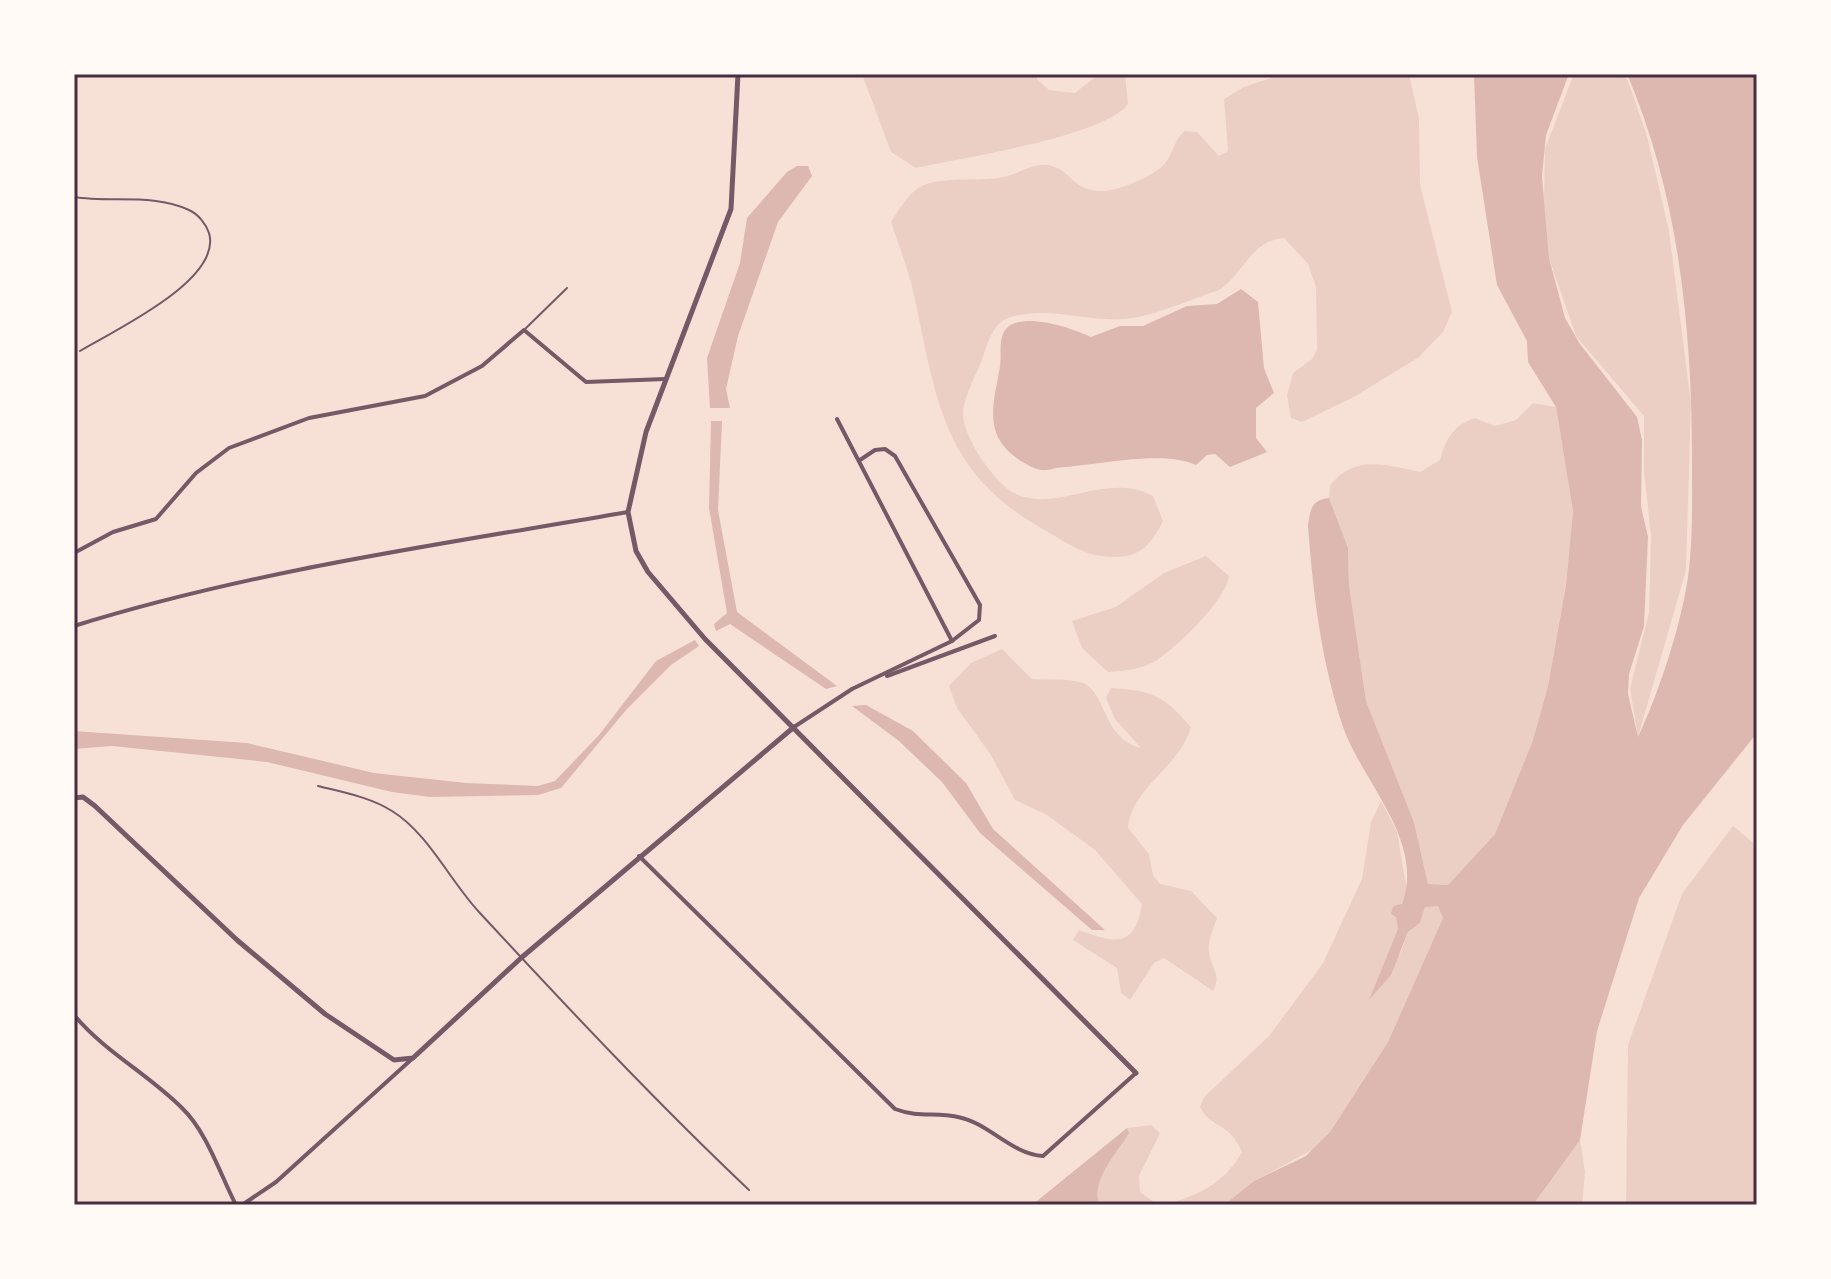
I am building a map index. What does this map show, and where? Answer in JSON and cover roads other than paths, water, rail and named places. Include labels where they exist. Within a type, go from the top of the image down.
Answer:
[{"type":"street","points":[[639,856],[895,1109],[917,1117],[958,1117],[1029,1155],[1043,1156],[1136,1073],[666,597],[636,551],[628,512],[633,474],[665,379],[701,295],[731,209],[738,74]]},
{"type":"street","points":[[74,553],[113,532],[156,519],[196,473],[229,448],[309,418],[425,396],[482,366],[524,330],[586,382],[665,379]]},
{"type":"street","points":[[837,419],[952,641]]},
{"type":"street","points":[[74,1015],[95,1039],[183,1109],[196,1126],[239,1205],[276,1182],[521,958],[794,727],[852,689],[952,641],[979,620],[980,605],[895,456],[885,449],[875,450],[860,460]]},
{"type":"street","points":[[74,626],[143,604],[298,572],[628,512]]},
{"type":"street","points":[[852,689],[995,636]]},
{"type":"street","points":[[74,798],[83,797],[95,806],[237,940],[325,1014],[369,1047],[394,1060],[413,1058]]},
{"type":"lane","points":[[74,197],[105,202],[120,198],[191,211],[205,223],[210,243],[209,254],[199,271],[169,298],[80,351]]},
{"type":"lane","points":[[524,330],[567,288]]},
{"type":"lane","points":[[318,786],[366,799],[393,811],[413,829],[473,906],[607,1051],[749,1190]]}]
